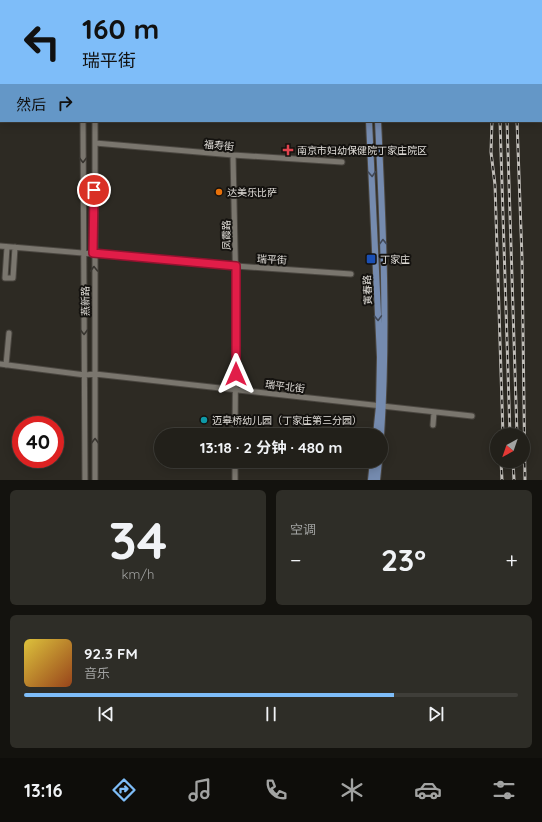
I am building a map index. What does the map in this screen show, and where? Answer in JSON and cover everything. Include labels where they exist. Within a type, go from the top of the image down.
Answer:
[{"type":"main road","name":"寅春路","points":[[369,122],[380,357],[381,428]]},
{"type":"main road","name":"寅春路","points":[[377,428],[381,406],[385,288],[378,122]]},
{"type":"main road","points":[[371,480],[372,468]]},
{"type":"main road","points":[[378,480],[379,468]]},
{"type":"street","name":"燕新路","points":[[83,122],[85,480]]},
{"type":"street","name":"燕新路","points":[[95,122],[93,253],[96,374],[95,480]]},
{"type":"street","name":"福寿街","points":[[95,143],[233,155],[342,162]]},
{"type":"street","name":"凤霞路","points":[[233,155],[236,266],[235,428]]},
{"type":"street","name":"瑞平街","points":[[0,246],[351,274]]},
{"type":"street","points":[[7,246],[6,278],[13,278],[15,247]]},
{"type":"street","points":[[6,365],[9,333]]},
{"type":"street","name":"瑞平北街","points":[[0,364],[84,375],[96,374],[472,416]]},
{"type":"street","points":[[433,425],[434,412]]},
{"type":"street","points":[[235,468],[235,480]]},
{"type":"railway","points":[[492,122],[491,152],[495,185],[503,428]]},
{"type":"railway","points":[[500,122],[510,428]]},
{"type":"railway","points":[[507,122],[517,428]]},
{"type":"railway","points":[[517,122],[522,258],[525,480]]},
{"type":"railway","points":[[501,468],[502,480]]},
{"type":"railway","points":[[513,468],[514,480]]},
{"type":"place","name":"南京市妇幼保健院丁家庄院区","points":[[288,150]]},
{"type":"place","name":"达美乐比萨","points":[[219,192]]},
{"type":"place","name":"丁家庄","points":[[371,259]]},
{"type":"place","name":"迈皋桥幼儿园（丁家庄第三分园）","points":[[204,420]]},
{"type":"route","points":[[94,190],[93,253],[236,266],[236,374]]}]
